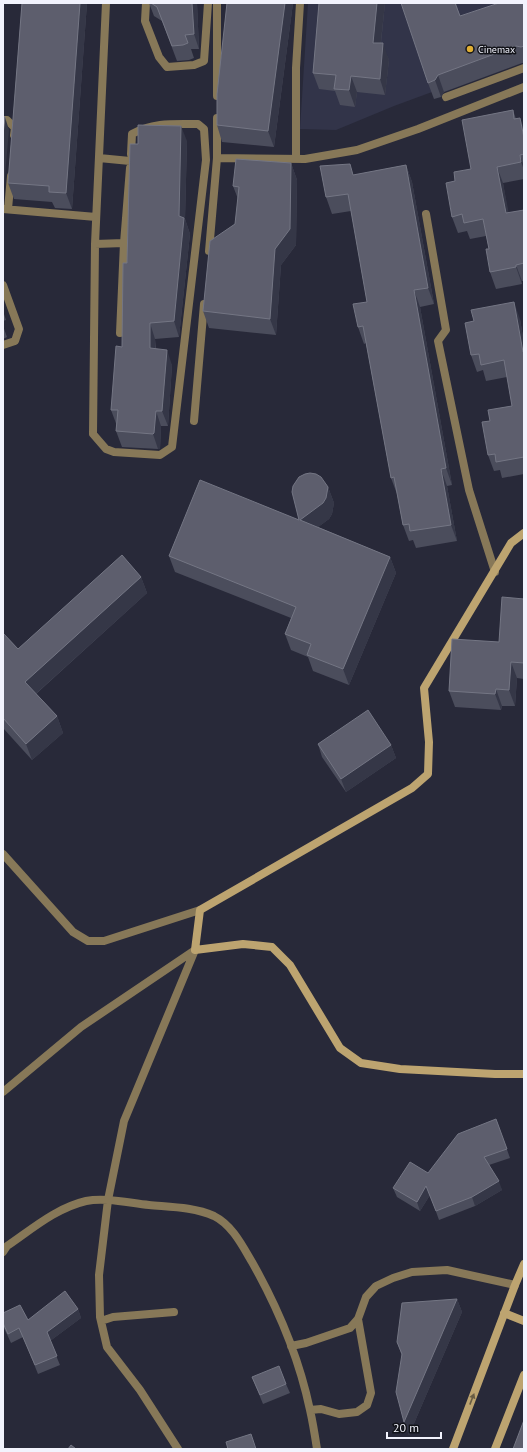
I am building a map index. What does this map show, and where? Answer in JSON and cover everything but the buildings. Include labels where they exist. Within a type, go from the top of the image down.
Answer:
[{"type":"street","points":[[106,3],[95,244],[93,434],[106,449],[114,452],[160,455],[172,448],[206,160],[204,130],[198,124],[168,124],[138,130],[132,134],[124,243],[120,333]]},
{"type":"street","points":[[146,3],[145,21],[159,57],[167,67],[194,65],[204,61],[208,3]]},
{"type":"street","points":[[208,262],[217,158],[217,3]]},
{"type":"street","points":[[296,159],[296,68],[300,3]]},
{"type":"street","points":[[446,97],[524,68]]},
{"type":"street","points":[[217,158],[296,159],[357,150],[418,129],[524,87]]},
{"type":"street","points":[[3,120],[7,120],[14,128],[13,143]]},
{"type":"street","points":[[99,158],[130,161]]},
{"type":"street","points":[[12,165],[5,209],[96,217]]},
{"type":"street","points":[[426,214],[446,330],[438,341],[469,492],[495,572]]},
{"type":"street","points":[[95,244],[124,243]]},
{"type":"street","points":[[3,285],[19,329],[15,341],[3,345]]},
{"type":"street","points":[[194,421],[205,293]]},
{"type":"street","points":[[3,854],[72,932],[88,941],[104,942],[200,910],[412,788],[428,774],[429,742],[424,688],[495,572],[511,543],[524,533]]},
{"type":"street","points":[[178,1449],[140,1390],[107,1347],[101,1321],[99,1275],[108,1200],[124,1121],[195,950],[200,910]]},
{"type":"street","points":[[3,1092],[81,1027],[195,950],[243,944],[272,947],[290,965],[340,1048],[361,1063],[408,1069],[495,1074],[524,1074]]},
{"type":"street","points":[[3,1252],[7,1246],[54,1213],[86,1201],[108,1200],[190,1210],[214,1216],[231,1229],[266,1288],[291,1346],[310,1410],[317,1449]]},
{"type":"street","points":[[453,1449],[524,1264]]},
{"type":"street","points":[[291,1346],[306,1343],[350,1328],[358,1319],[366,1297],[376,1286],[392,1278],[412,1272],[447,1270],[515,1285]]},
{"type":"street","points":[[101,1321],[113,1317],[174,1312]]},
{"type":"street","points":[[504,1313],[524,1321]]},
{"type":"street","points":[[310,1410],[321,1409],[339,1414],[356,1412],[367,1405],[371,1393],[358,1319]]},
{"type":"street","points":[[495,1449],[524,1375]]},
{"type":"shaded area","points":[[308,3],[524,3],[524,58],[394,106],[336,130],[300,129]]},
{"type":"place","name":"Cinemax","points":[[470,49]]}]
